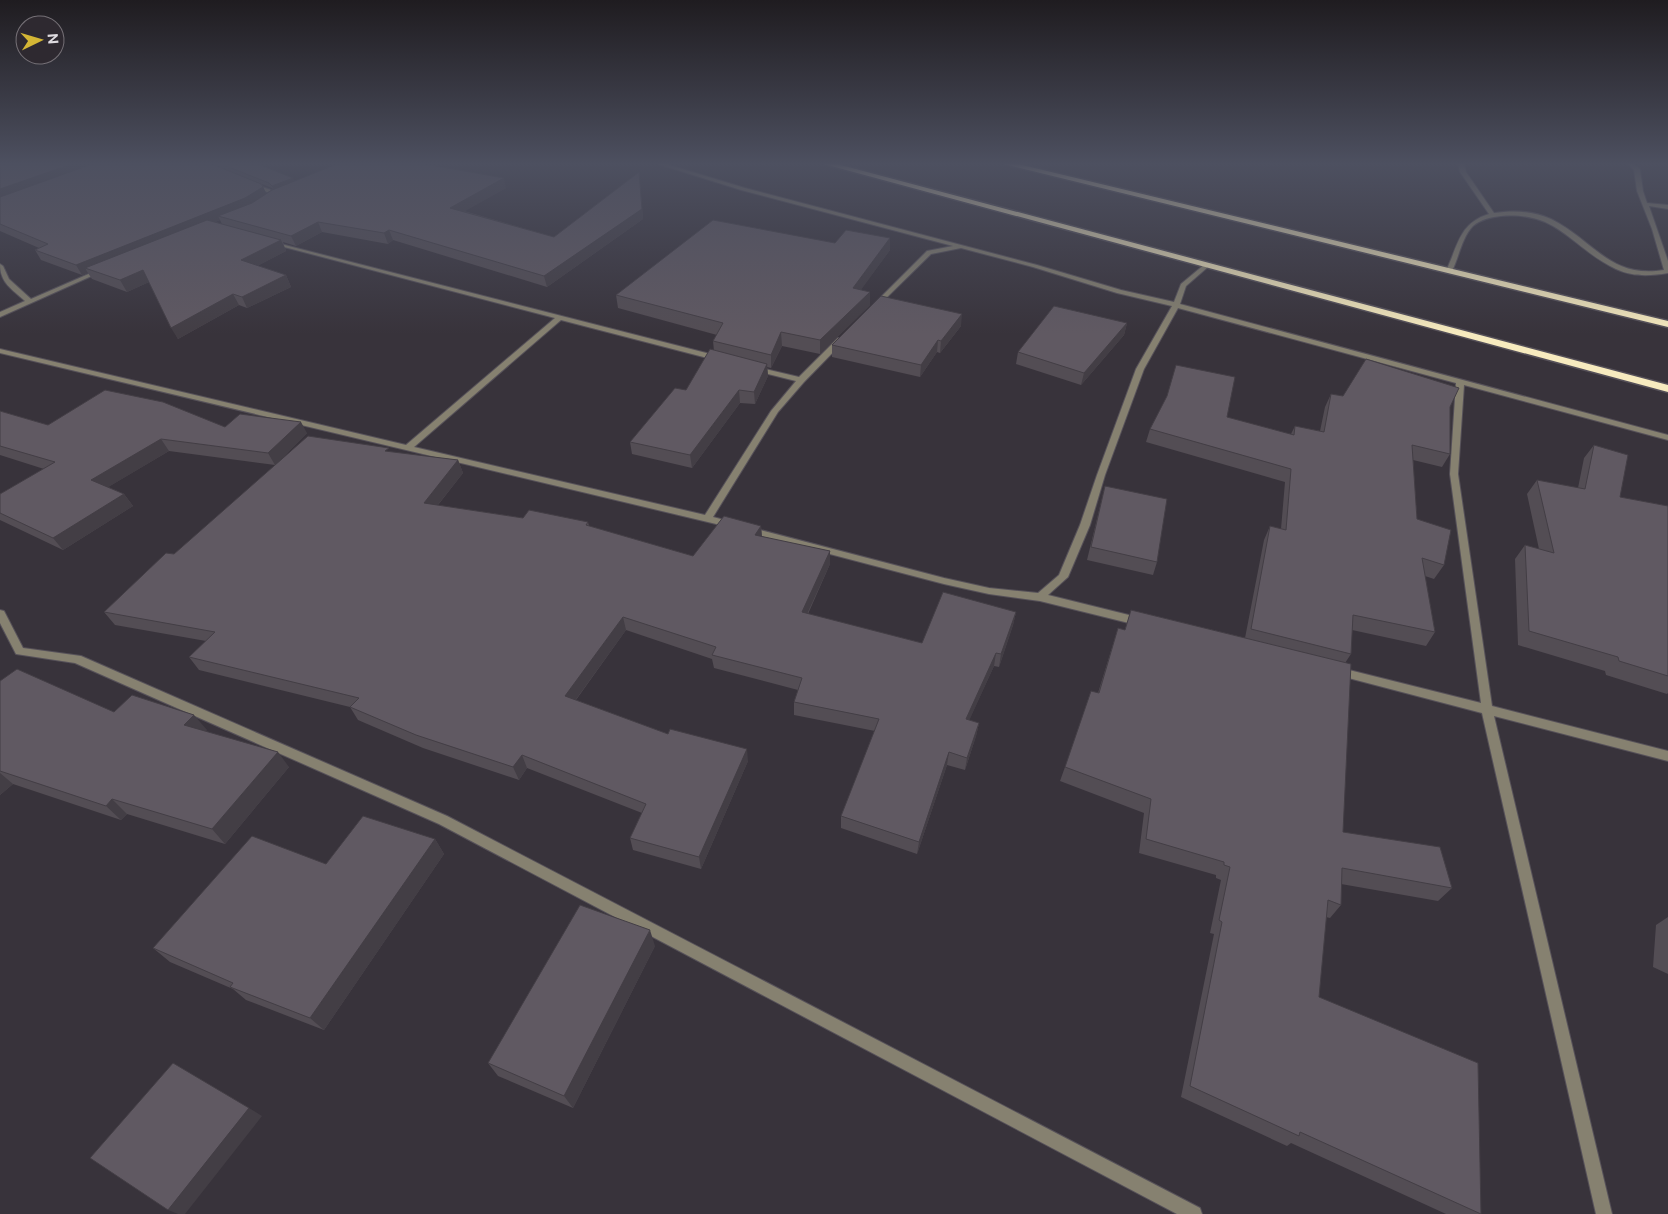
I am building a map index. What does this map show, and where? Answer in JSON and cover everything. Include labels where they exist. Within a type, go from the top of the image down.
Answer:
[{"type":"highway","points":[[1041,221],[1668,389]]},
{"type":"highway","points":[[1241,221],[1668,324]]},
{"type":"street","points":[[868,221],[963,246],[1119,292],[1176,305],[1668,438]]},
{"type":"street","points":[[1449,271],[1471,225],[1479,221]]},
{"type":"street","points":[[1548,221],[1606,262],[1630,272],[1654,275],[1668,280]]},
{"type":"street","points":[[1651,221],[1668,271],[1654,275]]},
{"type":"street","points":[[924,235],[929,252]]},
{"type":"street","points":[[260,240],[558,319],[726,361]]},
{"type":"street","points":[[867,314],[929,252],[963,246]]},
{"type":"street","points":[[1040,597],[1063,577],[1085,525],[1101,475],[1140,369],[1176,305],[1183,284],[1207,265]]},
{"type":"street","points":[[0,266],[6,280],[29,301]]},
{"type":"street","points":[[0,315],[111,266]]},
{"type":"street","points":[[408,447],[558,319]]},
{"type":"street","points":[[708,518],[775,411],[801,380],[846,334]]},
{"type":"street","points":[[0,351],[708,518],[944,581],[989,591],[1040,597],[1154,625]]},
{"type":"street","points":[[745,366],[801,380]]},
{"type":"street","points":[[1460,382],[1454,474],[1487,709],[1604,1214]]},
{"type":"street","points":[[0,614],[20,651],[77,659],[443,820],[1194,1214]]},
{"type":"street","points":[[1326,668],[1668,756]]},
{"type":"building","points":[[0,221],[188,221],[76,265],[35,250],[48,244],[0,224]]},
{"type":"building","points":[[209,221],[281,240],[241,260],[286,275],[242,297],[233,294],[171,328],[143,270],[120,280],[85,268]]},
{"type":"building","points":[[235,221],[495,221],[554,237],[575,221],[625,221],[544,276],[389,230],[384,233],[318,222],[291,236]]},
{"type":"building","points":[[712,221],[835,243],[846,230],[890,238],[853,288],[870,292],[820,340],[781,332],[771,355],[713,341],[723,323],[616,295]]},
{"type":"building","points":[[881,296],[962,314],[941,341],[938,340],[921,365],[832,345]]},
{"type":"building","points":[[1054,306],[1127,323],[1084,373],[1018,352]]},
{"type":"building","points":[[710,349],[767,364],[754,392],[739,390],[690,455],[630,442],[675,388],[686,390]]},
{"type":"building","points":[[1366,359],[1459,388],[1450,407],[1450,454],[1412,445],[1417,519],[1451,530],[1444,565],[1422,558],[1435,632],[1353,615],[1351,654],[1251,629],[1270,526],[1286,530],[1291,469],[1150,429],[1167,396],[1176,365],[1235,377],[1227,417],[1294,435],[1295,426],[1324,432],[1331,394],[1343,396]]},
{"type":"building","points":[[105,390],[163,402],[225,427],[240,414],[301,422],[268,453],[161,439],[91,480],[124,494],[53,538],[0,513],[0,494],[55,462],[0,446],[0,411],[48,425]]},
{"type":"building","points":[[308,436],[389,448],[385,451],[458,460],[424,503],[523,518],[529,510],[588,522],[586,525],[693,556],[724,516],[761,526],[755,535],[830,551],[802,612],[922,643],[943,592],[1016,612],[1001,654],[996,653],[966,719],[979,723],[967,758],[949,752],[919,842],[841,816],[879,719],[794,702],[802,678],[712,655],[716,647],[623,617],[565,696],[668,734],[670,729],[747,749],[699,857],[630,838],[646,804],[522,755],[513,767],[416,735],[350,707],[359,698],[189,657],[215,632],[104,612],[166,553],[174,554]]},
{"type":"building","points":[[1594,445],[1628,455],[1620,497],[1668,506],[1668,676],[1619,661],[1618,657],[1529,631],[1525,545],[1554,553],[1537,480],[1585,489]]},
{"type":"building","points":[[1105,486],[1167,499],[1157,562],[1091,547]]},
{"type":"building","points":[[1131,610],[1351,664],[1343,832],[1440,847],[1452,888],[1342,868],[1341,905],[1328,900],[1319,997],[1478,1063],[1481,1214],[1300,1132],[1299,1136],[1190,1086],[1222,922],[1219,920],[1230,867],[1224,865],[1224,862],[1146,839],[1151,799],[1065,767],[1091,691],[1099,693],[1118,628],[1125,630]]},
{"type":"building","points":[[17,669],[114,712],[132,695],[194,715],[184,725],[278,752],[212,829],[112,799],[106,806],[0,771],[0,681]]},
{"type":"building","points":[[363,816],[435,839],[310,1018],[230,987],[233,983],[153,948],[252,836],[326,864]]},
{"type":"building","points":[[580,905],[650,930],[564,1096],[488,1063]]},
{"type":"building","points":[[173,1063],[249,1108],[168,1210],[90,1158]]}]
